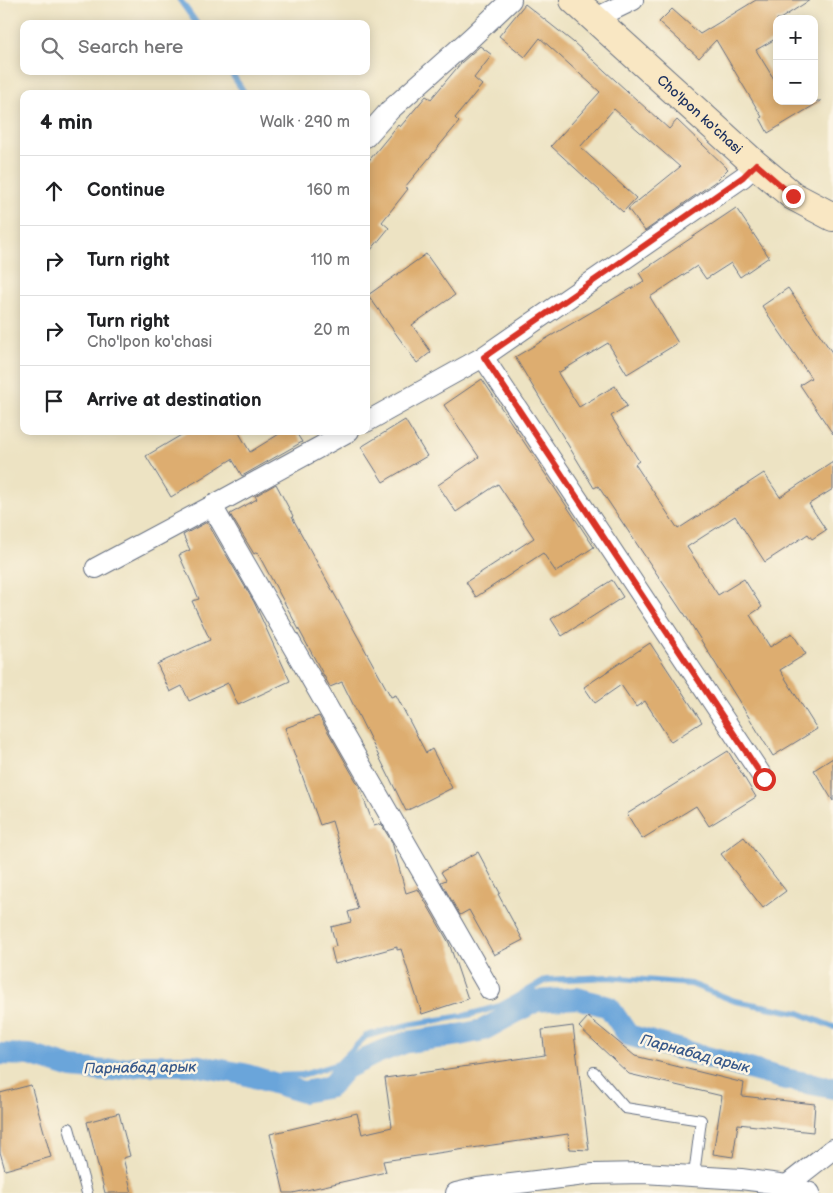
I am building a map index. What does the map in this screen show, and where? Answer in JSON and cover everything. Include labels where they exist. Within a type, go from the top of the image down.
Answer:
[{"type":"main road","name":"Cho'lpon ko'chasi","points":[[574,0],[793,196],[833,218]]},
{"type":"street","points":[[370,132],[390,110],[511,0]]},
{"type":"street","points":[[594,19],[633,0]]},
{"type":"street","points":[[370,420],[484,357],[743,177],[756,164]]},
{"type":"street","points":[[484,357],[764,779]]},
{"type":"street","points":[[96,568],[342,435]]},
{"type":"street","points":[[212,506],[490,990]]},
{"type":"street","points":[[787,1185],[833,1149]]},
{"type":"street","points":[[456,1193],[478,1188],[593,1174],[643,1173],[741,1179],[787,1185],[810,1193]]},
{"type":"lane","points":[[594,1072],[625,1108],[701,1120],[694,1175]]},
{"type":"lane","points":[[69,1128],[87,1193]]},
{"type":"building","points":[[756,0],[810,0],[786,15],[773,15],[773,40],[756,50],[773,78],[773,105],[814,105],[768,133],[760,118],[762,117],[716,40],[699,58],[659,22],[672,9],[700,34]]},
{"type":"building","points":[[525,4],[573,42],[669,129],[677,120],[728,169],[716,181],[645,231],[628,209],[680,167],[614,109],[580,147],[636,198],[623,212],[551,146],[600,92],[540,38],[525,57],[499,36]]},
{"type":"building","points":[[480,46],[492,55],[474,78],[482,85],[455,118],[459,122],[405,187],[408,189],[382,222],[389,228],[370,251],[370,159],[398,125],[400,127],[426,96],[431,99],[461,63]]},
{"type":"building","points":[[736,208],[769,257],[740,277],[731,263],[706,279],[697,266],[650,297],[678,343],[627,374],[608,343],[558,373],[579,407],[615,386],[627,406],[611,416],[639,461],[635,464],[678,529],[764,473],[780,497],[833,462],[833,489],[809,504],[826,530],[812,539],[808,534],[765,562],[735,516],[687,547],[718,595],[744,579],[762,607],[750,615],[770,647],[792,633],[806,654],[780,670],[817,729],[773,756],[684,613],[598,486],[594,488],[515,357],[644,281],[639,273]]},
{"type":"building","points":[[426,254],[455,295],[412,325],[431,352],[417,363],[370,298],[370,294]]},
{"type":"building","points":[[788,288],[833,354],[833,434],[800,385],[811,378],[762,306]]},
{"type":"building","points":[[482,379],[594,547],[556,572],[543,553],[476,597],[466,582],[534,538],[498,484],[456,512],[438,485],[479,457],[444,405]]},
{"type":"building","points":[[405,420],[427,456],[383,482],[361,447]]},
{"type":"building","points":[[181,435],[240,435],[250,452],[278,435],[298,435],[302,442],[242,476],[232,459],[171,497],[146,456]]},
{"type":"building","points":[[276,484],[292,517],[391,697],[396,695],[426,753],[432,749],[452,788],[406,811],[342,682],[330,687],[257,552],[254,554],[230,514],[257,499],[255,496]]},
{"type":"building","points":[[207,522],[254,602],[290,681],[238,705],[228,683],[189,701],[182,686],[170,692],[157,664],[210,640],[192,601],[199,599],[179,555],[190,550],[183,535]]},
{"type":"building","points":[[612,580],[623,597],[562,636],[551,619]]},
{"type":"building","points":[[650,643],[702,722],[671,742],[645,701],[636,707],[621,685],[595,703],[584,687]]},
{"type":"building","points":[[319,716],[359,786],[374,826],[381,824],[392,842],[406,893],[418,889],[449,943],[468,999],[422,1014],[401,949],[397,950],[397,947],[335,964],[331,948],[336,946],[331,927],[351,922],[348,912],[358,909],[332,821],[320,825],[285,728]]},
{"type":"building","points":[[728,751],[756,797],[709,826],[696,806],[642,839],[627,814]]},
{"type":"building","points":[[833,758],[833,801],[814,770]]},
{"type":"building","points":[[744,837],[786,891],[763,908],[721,854]]},
{"type":"building","points":[[478,852],[523,940],[494,955],[469,910],[460,915],[441,882],[446,880],[441,872]]},
{"type":"building","points":[[588,1017],[635,1056],[744,1083],[742,1096],[815,1104],[813,1132],[738,1124],[733,1157],[713,1154],[722,1096],[629,1074],[579,1027]]},
{"type":"building","points":[[573,1026],[589,1150],[570,1149],[568,1134],[383,1161],[386,1172],[293,1193],[284,1193],[270,1134],[357,1113],[362,1134],[392,1127],[385,1078],[545,1055],[542,1030]]},
{"type":"building","points":[[31,1085],[51,1157],[5,1170],[0,1152],[0,1093]]},
{"type":"building","points":[[119,1113],[130,1156],[123,1158],[132,1193],[105,1193],[87,1122]]},
{"type":"waterway","points":[[180,0],[194,20]]},
{"type":"waterway","points":[[233,75],[242,90]]},
{"type":"waterway","points":[[244,1074],[302,1075],[338,1064],[366,1036],[408,1025],[468,1015],[500,1006],[547,980],[609,977],[691,984],[735,1001],[799,1013],[833,1027]]},
{"type":"waterway","name":"Парнабад арык","points":[[0,1054],[30,1055],[72,1068],[106,1071],[144,1065],[194,1065],[244,1074],[303,1092],[330,1087],[345,1069],[377,1053],[407,1042],[483,1030],[536,1001],[577,998],[609,1007],[628,1035],[785,1079],[833,1088]]},
{"type":"route","points":[[764,779],[484,357],[743,177],[756,164],[793,196]]}]
